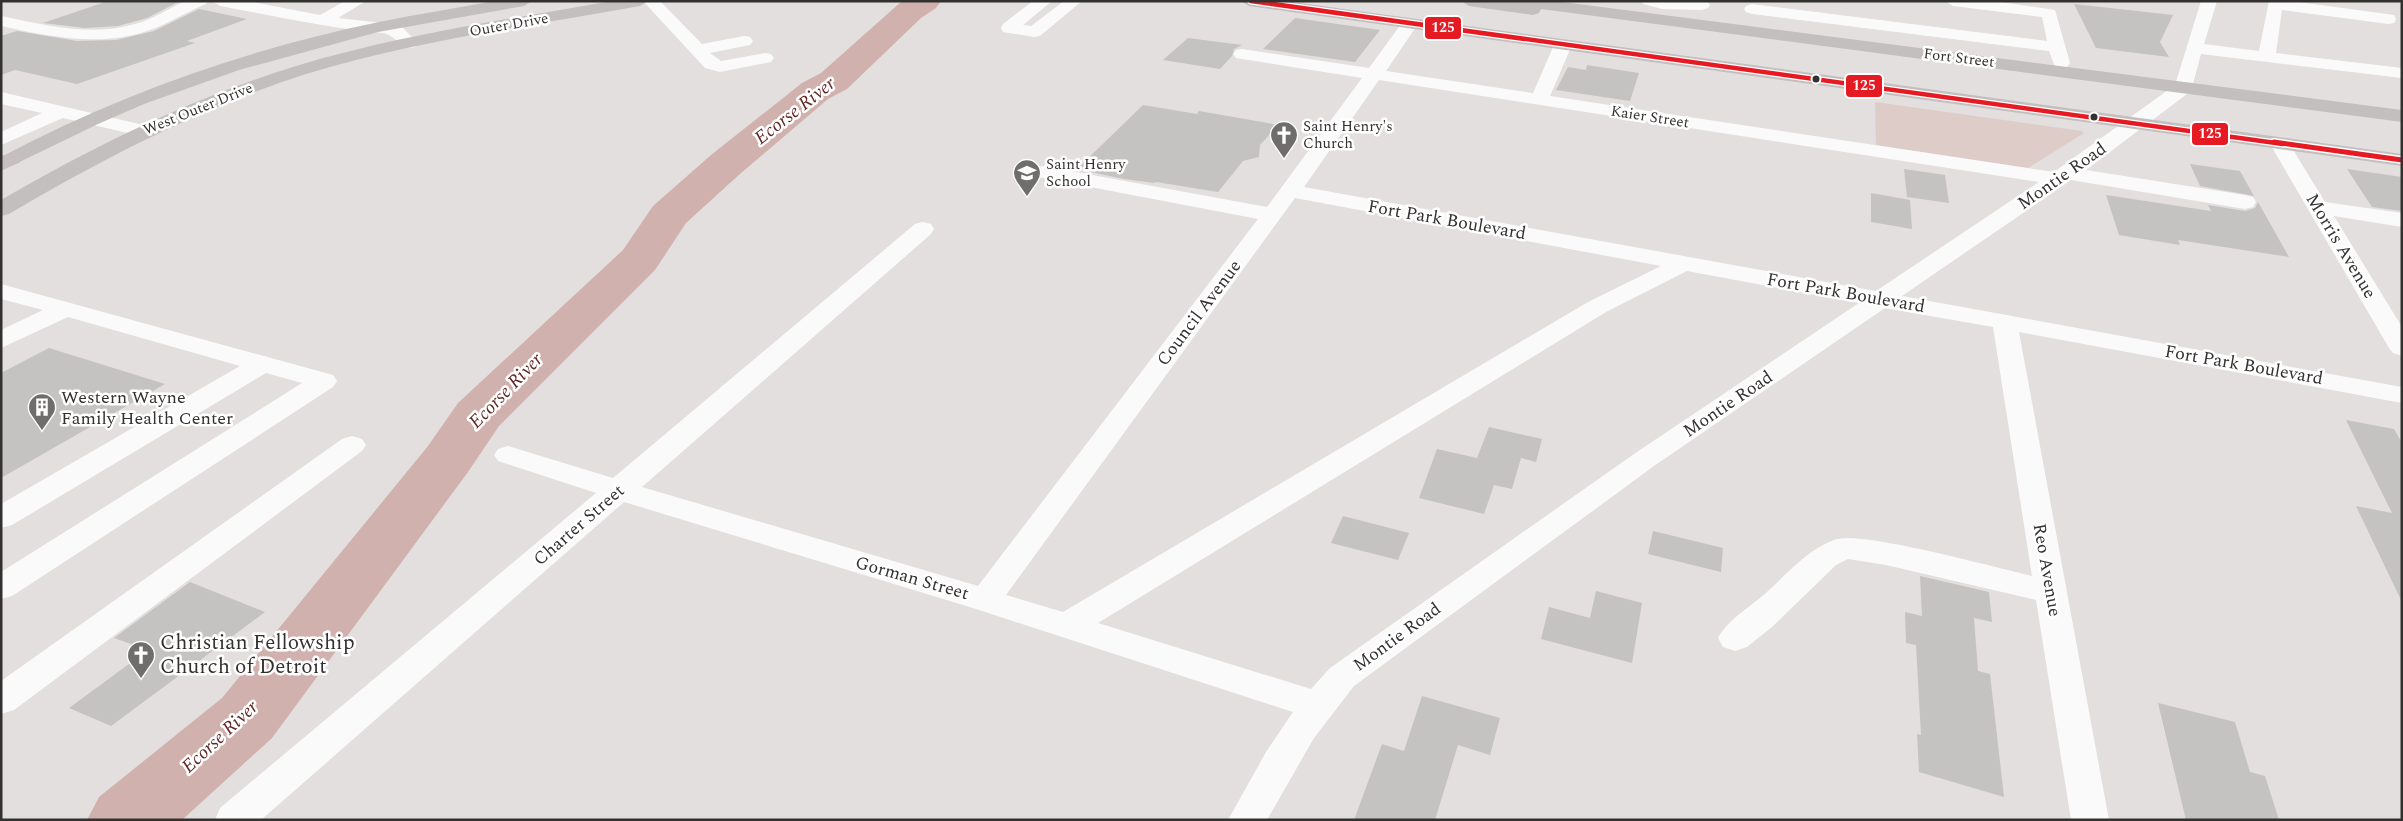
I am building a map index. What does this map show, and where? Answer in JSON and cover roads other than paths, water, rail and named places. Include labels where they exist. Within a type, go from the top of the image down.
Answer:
[{"type":"main road","name":"West Outer Drive","points":[[5,162],[91,120],[210,74],[281,52],[379,27],[524,1]]},
{"type":"main road","name":"Outer Drive","points":[[409,43],[605,4],[640,1]]},
{"type":"main road","points":[[1249,1],[1406,15],[1563,45],[2402,160]]},
{"type":"main road","points":[[1469,1],[1658,26],[1740,30]]},
{"type":"main road","name":"Fort Street","points":[[1515,1],[1655,8],[1740,30],[2402,116]]},
{"type":"main road","name":"West Outer Drive","points":[[1,209],[45,182],[145,130],[204,104],[303,70],[409,43]]},
{"type":"main road","points":[[2289,145],[2343,143],[2402,151]]},
{"type":"main road","points":[[5,162],[48,151],[62,150],[70,153],[68,158],[45,182]]},
{"type":"street","points":[[1,21],[88,37],[121,33],[143,27],[200,1]]},
{"type":"street","points":[[220,1],[322,20],[394,29],[409,43]]},
{"type":"street","points":[[322,20],[358,1]]},
{"type":"street","points":[[651,1],[711,64],[720,67],[765,58]]},
{"type":"street","points":[[1044,1],[1009,28],[1034,32],[1074,1]]},
{"type":"street","points":[[1655,8],[1702,4],[1700,1]]},
{"type":"street","points":[[1952,1],[2049,14],[2067,12]]},
{"type":"street","points":[[2184,88],[2209,1]]},
{"type":"street","points":[[2268,49],[2275,4],[2395,16],[2391,1]]},
{"type":"street","points":[[1740,30],[1753,5],[2057,47]]},
{"type":"street","points":[[2049,14],[2063,72]]},
{"type":"street","name":"Council Avenue","points":[[985,600],[1290,191],[1374,75],[1406,15]]},
{"type":"street","points":[[698,50],[744,41]]},
{"type":"street","points":[[1538,100],[1563,45]]},
{"type":"street","points":[[2194,48],[2268,49],[2402,58]]},
{"type":"street","points":[[2268,49],[2402,73]]},
{"type":"street","name":"Kaier Street","points":[[1242,54],[1538,100],[2245,202]]},
{"type":"street","name":"Montie Road","points":[[1247,820],[1291,740],[1316,705],[1342,677],[1644,460],[2063,176],[2184,88]]},
{"type":"street","points":[[1,98],[91,120],[145,130]]},
{"type":"street","points":[[1,139],[61,112]]},
{"type":"street","name":"Morris Avenue","points":[[2289,145],[2318,207],[2402,348]]},
{"type":"street","points":[[1044,172],[1272,215]]},
{"type":"street","name":"Fort Park Boulevard","points":[[1290,191],[2402,394]]},
{"type":"street","points":[[2318,207],[2402,220]]},
{"type":"street","name":"Charter Street","points":[[234,820],[923,229]]},
{"type":"street","points":[[1067,626],[1597,307],[1685,263]]},
{"type":"street","points":[[1,588],[324,381],[66,309],[5,295]]},
{"type":"street","points":[[1,340],[66,309]]},
{"type":"street","name":"Reo Avenue","points":[[2004,321],[2090,820]]},
{"type":"street","points":[[1,518],[262,364]]},
{"type":"street","points":[[1,700],[352,445]]},
{"type":"street","name":"Gorman Street","points":[[508,455],[726,524],[985,600],[1316,705]]},
{"type":"street","points":[[1735,638],[1760,618],[1825,557],[1845,548],[1886,554],[2051,592]]},
{"type":"waterway","name":"Ecorse River","points":[[126,820],[170,785],[247,718],[448,459],[478,415],[639,260],[669,215],[726,164],[815,91],[834,81],[909,11],[925,1]]},
{"type":"place","name":"Saint Henry's Church","points":[[1284,159]]},
{"type":"place","name":"Saint Henry School","points":[[1027,197]]},
{"type":"place","name":"Western Wayne Family Health Center","points":[[42,431]]},
{"type":"place","name":"Christian Fellowship Church of Detroit","points":[[141,679]]}]
